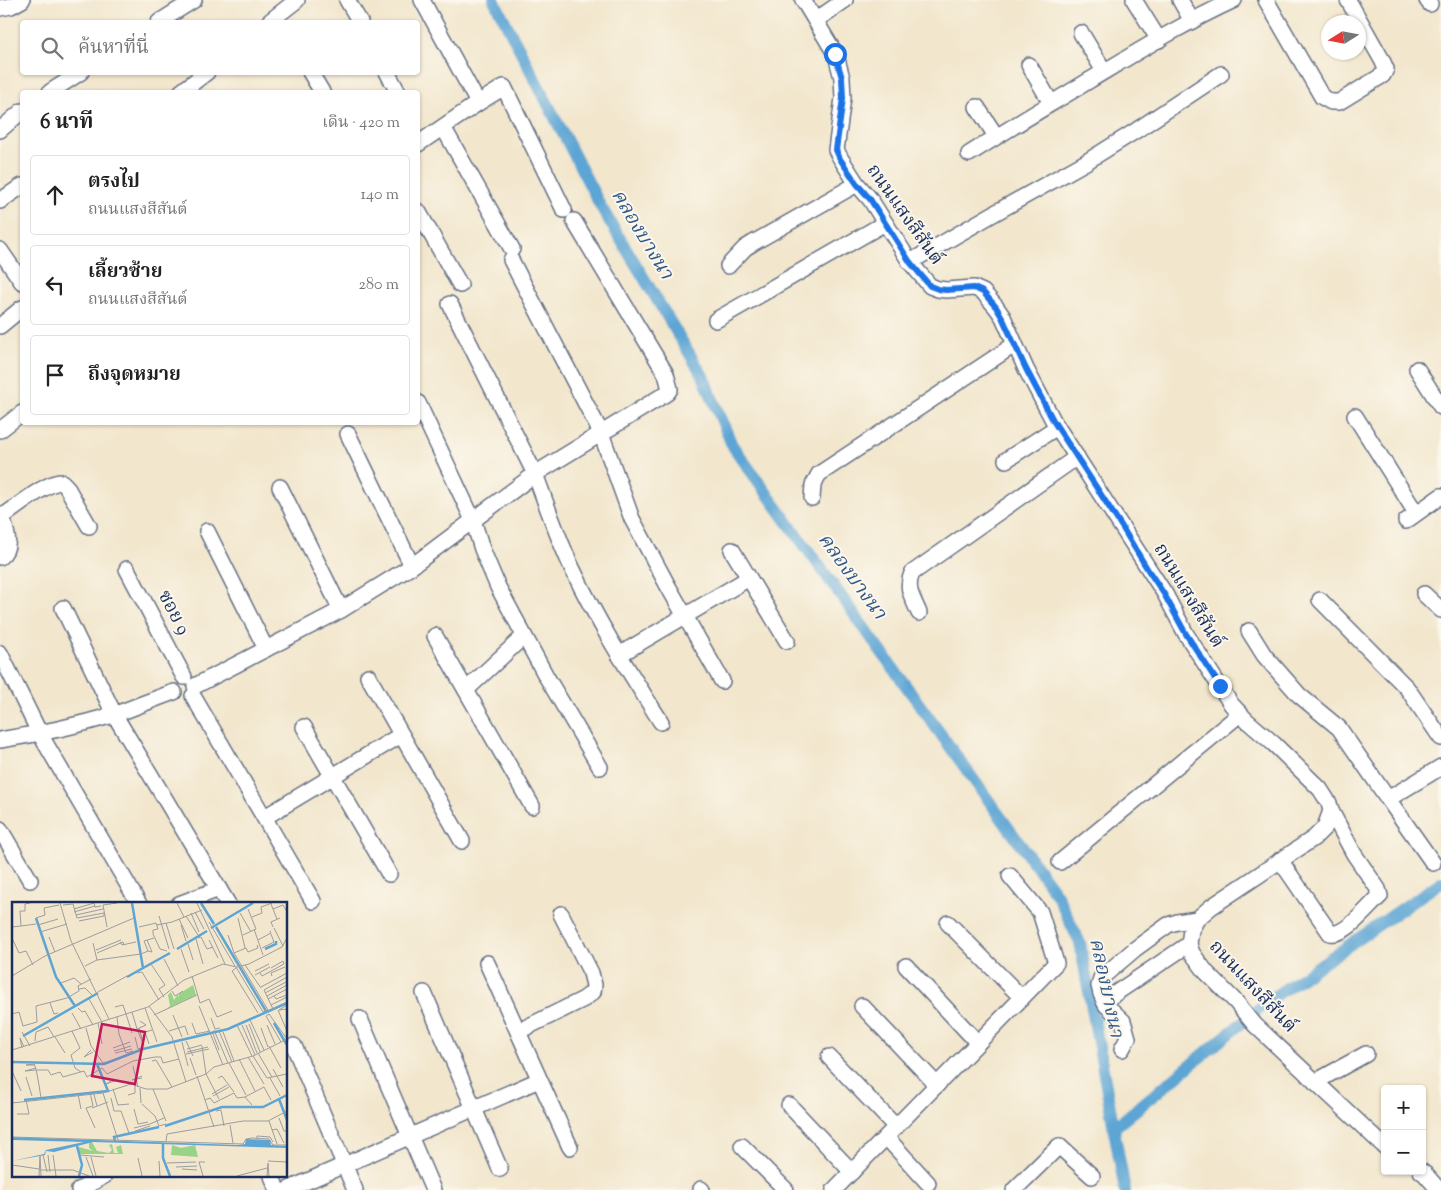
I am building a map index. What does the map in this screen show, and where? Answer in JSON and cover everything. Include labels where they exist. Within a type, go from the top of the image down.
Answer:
[{"type":"street","points":[[0,8],[11,6],[22,0]]},
{"type":"street","points":[[162,20],[194,0]]},
{"type":"street","points":[[272,20],[297,0]]},
{"type":"street","points":[[347,0],[359,20]]},
{"type":"street","points":[[422,0],[478,103]]},
{"type":"street","name":"ถนนแสงสีสันต์","points":[[804,0],[837,59],[842,78],[843,98],[836,150],[857,184],[870,199],[910,262],[930,286],[946,290],[974,288],[983,292],[1002,317],[1011,333],[1014,345],[1057,427],[1164,594],[1199,655],[1231,704],[1320,788],[1328,802],[1331,811],[1325,827],[1314,838],[1211,907],[1197,919],[1191,930],[1189,944],[1192,953],[1206,972],[1236,1002],[1255,1026],[1381,1143]]},
{"type":"street","points":[[816,20],[845,0]]},
{"type":"street","points":[[1134,0],[1158,40]]},
{"type":"street","points":[[1180,0],[1192,21]]},
{"type":"street","points":[[969,154],[1104,71],[1215,8],[1234,0]]},
{"type":"street","points":[[1266,0],[1322,97],[1331,102],[1339,102],[1383,75],[1386,69],[1348,0]]},
{"type":"street","points":[[1081,33],[1104,71]]},
{"type":"street","points":[[1029,65],[1051,103]]},
{"type":"street","points":[[910,262],[1086,162],[1221,74]]},
{"type":"street","points":[[53,90],[76,75]]},
{"type":"street","points":[[184,90],[204,75]]},
{"type":"street","points":[[312,75],[321,90]]},
{"type":"street","points":[[389,75],[397,90]]},
{"type":"street","points":[[0,740],[40,734],[114,714],[174,692],[174,684],[177,680],[191,686],[341,610],[412,566],[535,474],[667,393],[670,389],[666,374],[569,216],[504,88],[442,127],[420,137]]},
{"type":"street","points":[[977,107],[996,136]]},
{"type":"street","points":[[0,130],[20,113]]},
{"type":"street","points":[[442,127],[512,254],[601,434],[632,519],[664,580],[722,681]]},
{"type":"street","points":[[728,266],[745,248],[857,184]]},
{"type":"street","points":[[0,201],[20,187]]},
{"type":"street","points":[[420,215],[460,285]]},
{"type":"street","points":[[716,320],[885,223]]},
{"type":"street","points":[[0,250],[20,279]]},
{"type":"street","points":[[450,304],[535,474],[572,569],[619,655],[661,722]]},
{"type":"street","points":[[0,326],[20,310]]},
{"type":"street","points":[[812,498],[813,485],[819,474],[1014,345]]},
{"type":"street","points":[[1417,369],[1441,407]]},
{"type":"street","points":[[420,407],[473,520],[482,549],[498,587],[546,676],[600,767]]},
{"type":"street","points":[[0,430],[20,415]]},
{"type":"street","points":[[1355,416],[1411,517],[1439,503]]},
{"type":"street","points":[[1006,460],[1057,427]]},
{"type":"street","points":[[348,434],[412,566]]},
{"type":"street","points":[[919,613],[909,589],[908,582],[912,573],[1077,457]]},
{"type":"street","points":[[0,557],[8,544],[8,535],[1,515],[47,486],[57,482],[62,482],[66,486],[90,526]]},
{"type":"street","points":[[280,487],[341,610]]},
{"type":"street","points":[[207,531],[266,649]]},
{"type":"street","points":[[732,550],[787,641]]},
{"type":"street","name":"ซอย 9","points":[[127,569],[313,901]]},
{"type":"street","points":[[619,655],[749,578]]},
{"type":"street","points":[[1424,594],[1441,610]]},
{"type":"street","points":[[1320,600],[1406,688],[1441,738]]},
{"type":"street","points":[[63,608],[114,714],[227,902]]},
{"type":"street","points":[[1249,631],[1264,655],[1299,695],[1339,728],[1433,863]]},
{"type":"street","points":[[434,636],[532,806]]},
{"type":"street","points":[[466,690],[524,636]]},
{"type":"street","points":[[0,653],[40,734],[138,902]]},
{"type":"street","points":[[368,676],[462,841]]},
{"type":"street","points":[[1060,862],[1240,714]]},
{"type":"street","points":[[304,727],[389,874]]},
{"type":"street","points":[[265,817],[401,734]]},
{"type":"street","points":[[1388,799],[1441,767]]},
{"type":"street","points":[[1280,860],[1330,933],[1334,934],[1346,930],[1380,896],[1378,888],[1354,854],[1331,811]]},
{"type":"street","points":[[0,829],[30,880]]},
{"type":"street","points":[[789,1105],[844,1183],[891,1132],[1056,963],[1040,912],[1010,876]]},
{"type":"street","points":[[184,902],[219,889]]},
{"type":"street","points":[[519,1032],[584,999],[593,992],[594,985],[591,973],[561,914]]},
{"type":"street","points":[[1122,1048],[1128,1038],[1123,1021],[1104,1001],[1099,986],[1101,978],[1135,948],[1168,925],[1197,919]]},
{"type":"street","points":[[948,923],[1022,998]]},
{"type":"street","points":[[1104,1001],[1189,944]]},
{"type":"street","points":[[487,963],[570,1147]]},
{"type":"street","points":[[906,966],[978,1043]]},
{"type":"street","points":[[424,992],[500,1169]]},
{"type":"street","points":[[862,1006],[937,1085]]},
{"type":"street","points":[[360,1019],[433,1190]]},
{"type":"street","points":[[294,1046],[356,1190]]},
{"type":"street","points":[[1315,1082],[1366,1054]]},
{"type":"street","points":[[829,1057],[891,1132],[928,1183]]},
{"type":"street","points":[[287,1190],[539,1080]]},
{"type":"street","points":[[742,1146],[786,1190]]},
{"type":"street","points":[[1016,1189],[1059,1146],[1092,1176]]},
{"type":"street","points":[[1426,1175],[1440,1190]]},
{"type":"street","points":[[79,1190],[100,1178]]},
{"type":"street","points":[[273,1178],[277,1190]]},
{"type":"waterway","name":"คลองบางนา","points":[[494,0],[601,207],[703,376],[732,445],[1057,895],[1080,943],[1125,1190]]},
{"type":"waterway","points":[[1115,1127],[1272,998],[1441,882]]},
{"type":"route","points":[[835,54],[842,78],[843,98],[841,123],[836,142],[836,150],[840,159],[870,199],[894,240],[930,286],[946,290],[974,288],[983,292],[996,307],[1011,333],[1014,345],[1054,422],[1122,527],[1164,594],[1186,634],[1220,686]]}]
